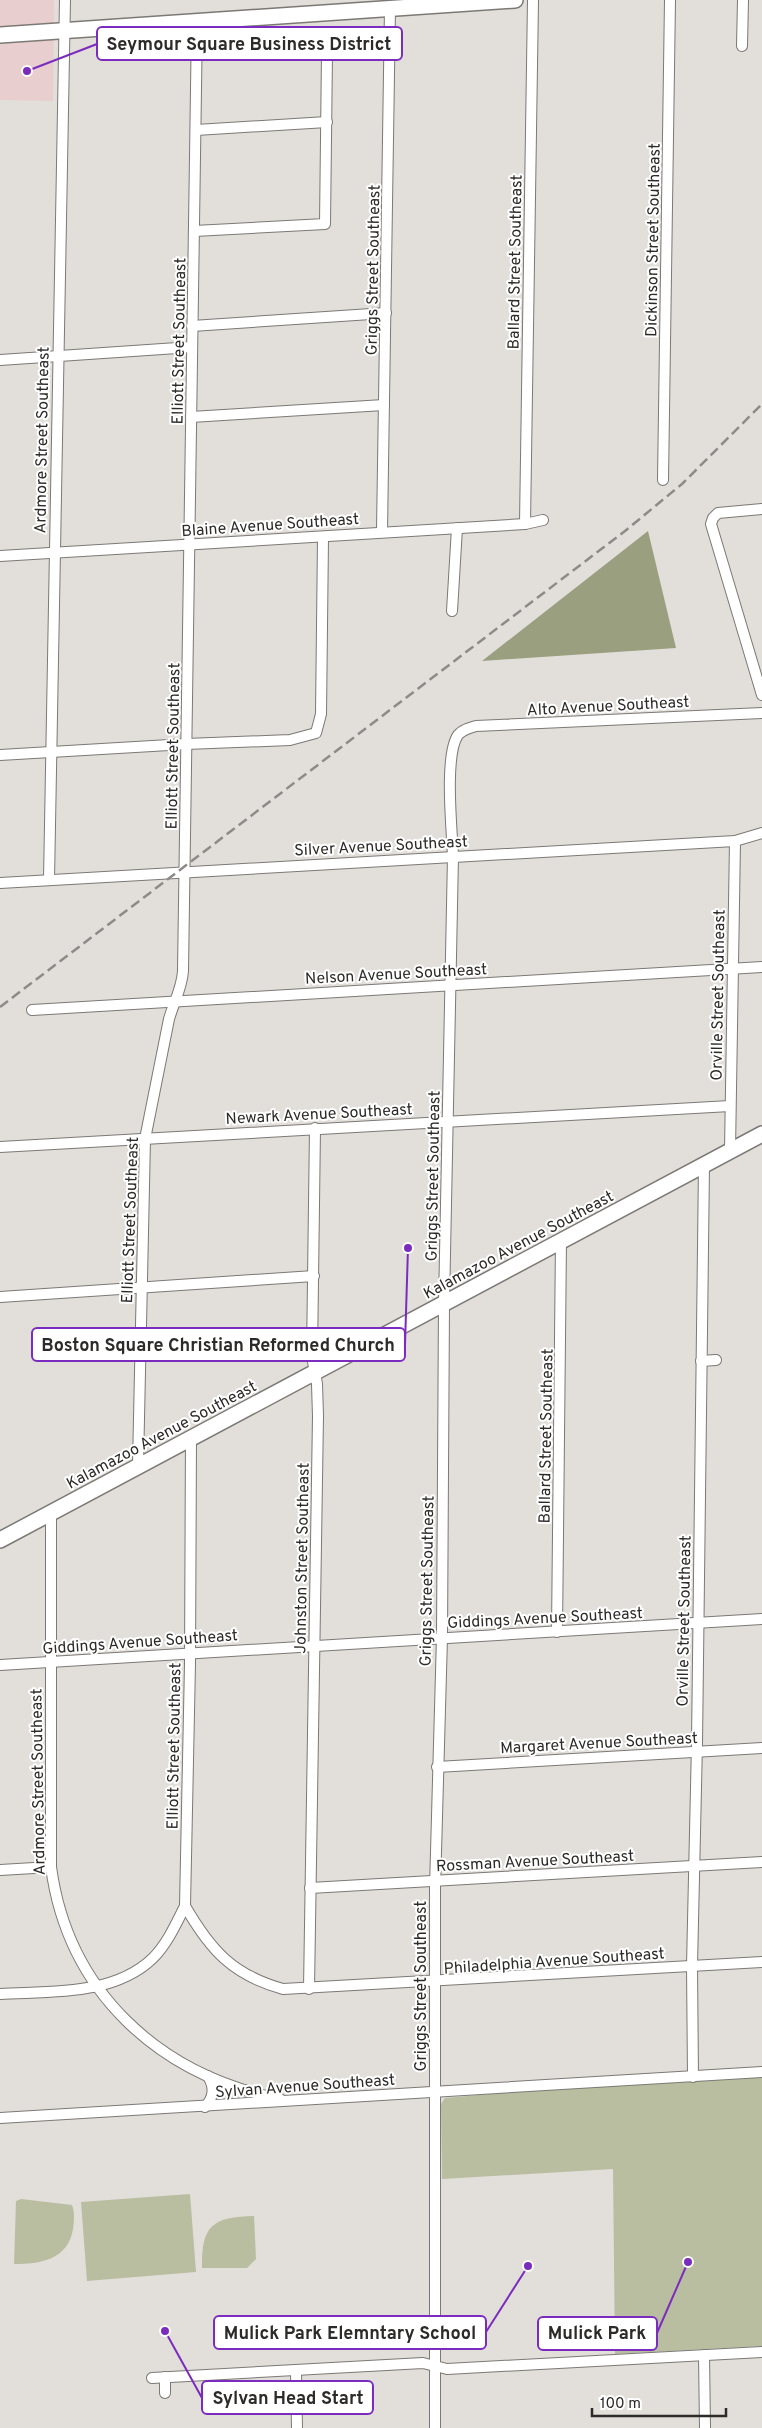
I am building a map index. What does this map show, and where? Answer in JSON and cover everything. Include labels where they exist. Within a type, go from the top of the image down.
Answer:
[{"type":"main road","points":[[0,35],[515,0]]},
{"type":"main road","name":"Kalamazoo Avenue Southeast","points":[[0,1540],[762,1134]]},
{"type":"street","name":"Ardmore Street Southeast","points":[[49,880],[54,553],[66,31],[65,0]]},
{"type":"street","name":"Ballard Street Southeast","points":[[525,524],[533,0]]},
{"type":"street","name":"Dickinson Street Southeast","points":[[663,480],[670,0]]},
{"type":"street","points":[[742,46],[743,0]]},
{"type":"street","name":"Griggs Street Southeast","points":[[382,531],[390,8]]},
{"type":"street","name":"Elliott Street Southeast","points":[[138,1465],[145,1139],[174,1001],[182,987],[184,971],[197,21]]},
{"type":"street","points":[[194,231],[325,224],[327,54]]},
{"type":"street","points":[[196,130],[327,122]]},
{"type":"street","points":[[192,326],[386,313]]},
{"type":"street","points":[[0,360],[192,347]]},
{"type":"street","points":[[191,417],[384,406]]},
{"type":"street","points":[[762,509],[722,512],[713,518],[711,524],[762,694]]},
{"type":"street","name":"Blaine Avenue Southeast","points":[[0,556],[323,538],[382,531],[525,524],[543,520]]},
{"type":"street","points":[[452,611],[456,528]]},
{"type":"street","points":[[0,755],[290,740],[316,733],[321,714],[323,538]]},
{"type":"street","name":"Alto Avenue Southeast","points":[[458,735],[465,729],[476,726],[762,713]]},
{"type":"street","name":"Griggs Street Southeast","points":[[435,2428],[434,1982],[442,1637],[444,1304],[453,856],[450,783],[453,748],[458,735]]},
{"type":"street","name":"Silver Avenue Southeast","points":[[0,884],[734,840],[762,833]]},
{"type":"street","name":"Orville Street Southeast","points":[[730,1151],[734,969],[734,840]]},
{"type":"street","name":"Nelson Avenue Southeast","points":[[32,1010],[762,967]]},
{"type":"street","name":"Newark Avenue Southeast","points":[[0,1147],[730,1106]]},
{"type":"street","name":"Johnston Street Southeast","points":[[309,1990],[318,1416],[312,1356],[315,1128]]},
{"type":"street","name":"Orville Street Southeast","points":[[694,2077],[692,1966],[697,1752],[704,1165]]},
{"type":"street","name":"Ballard Street Southeast","points":[[557,1632],[561,1240]]},
{"type":"street","points":[[0,1297],[314,1276]]},
{"type":"street","points":[[701,1360],[716,1360]]},
{"type":"street","name":"Elliott Street Southeast","points":[[185,1906],[190,1652],[191,1437]]},
{"type":"street","name":"Ardmore Street Southeast","points":[[51,1512],[51,1867],[58,1905],[66,1928],[96,1987],[118,2012],[151,2043],[208,2076],[238,2088],[294,2102]]},
{"type":"street","name":"Giddings Avenue Southeast","points":[[0,1665],[442,1637],[762,1620]]},
{"type":"street","name":"Margaret Avenue Southeast","points":[[438,1766],[762,1748]]},
{"type":"street","name":"Rossman Avenue Southeast","points":[[310,1888],[762,1862]]},
{"type":"street","points":[[0,1870],[51,1867]]},
{"type":"street","points":[[0,1994],[96,1987],[136,1971],[154,1958],[175,1927],[185,1906]]},
{"type":"street","name":"Philadelphia Avenue Southeast","points":[[185,1906],[194,1922],[226,1962],[260,1983],[283,1990],[309,1990],[762,1962]]},
{"type":"street","name":"Sylvan Avenue Southeast","points":[[0,2118],[294,2102],[762,2072]]},
{"type":"street","points":[[205,2106],[212,2099],[213,2090],[208,2076]]},
{"type":"street","points":[[152,2378],[423,2363],[447,2370],[762,2352]]},
{"type":"street","points":[[704,2355],[705,2428]]},
{"type":"street","points":[[296,2371],[297,2428]]},
{"type":"street","points":[[165,2377],[165,2392]]},
{"type":"shaded area","points":[[0,0],[54,0],[53,101],[0,100]]},
{"type":"green space","points":[[648,531],[676,648],[482,661]]},
{"type":"green space","points":[[762,2075],[762,2346],[615,2354],[613,2169],[442,2179],[441,2104],[445,2098],[681,2077]]},
{"type":"green space","points":[[190,2194],[196,2272],[87,2281],[81,2202]]},
{"type":"green space","points":[[21,2199],[72,2205],[74,2214],[73,2229],[65,2248],[59,2254],[43,2261],[14,2264],[16,2201]]},
{"type":"green space","points":[[254,2216],[256,2259],[247,2268],[202,2268],[204,2242],[212,2226],[228,2218]]},
{"type":"railway","points":[[0,1007],[625,531],[682,484],[762,404]]},
{"type":"place","name":"Seymour Square Business District","points":[[27,71]]},
{"type":"place","name":"Boston Square Christian Reformed Church","points":[[408,1248]]},
{"type":"place","name":"Mulick Park","points":[[688,2262]]},
{"type":"place","name":"Mulick Park Elemntary School","points":[[528,2266]]},
{"type":"place","name":"Sylvan Head Start","points":[[165,2331]]}]
